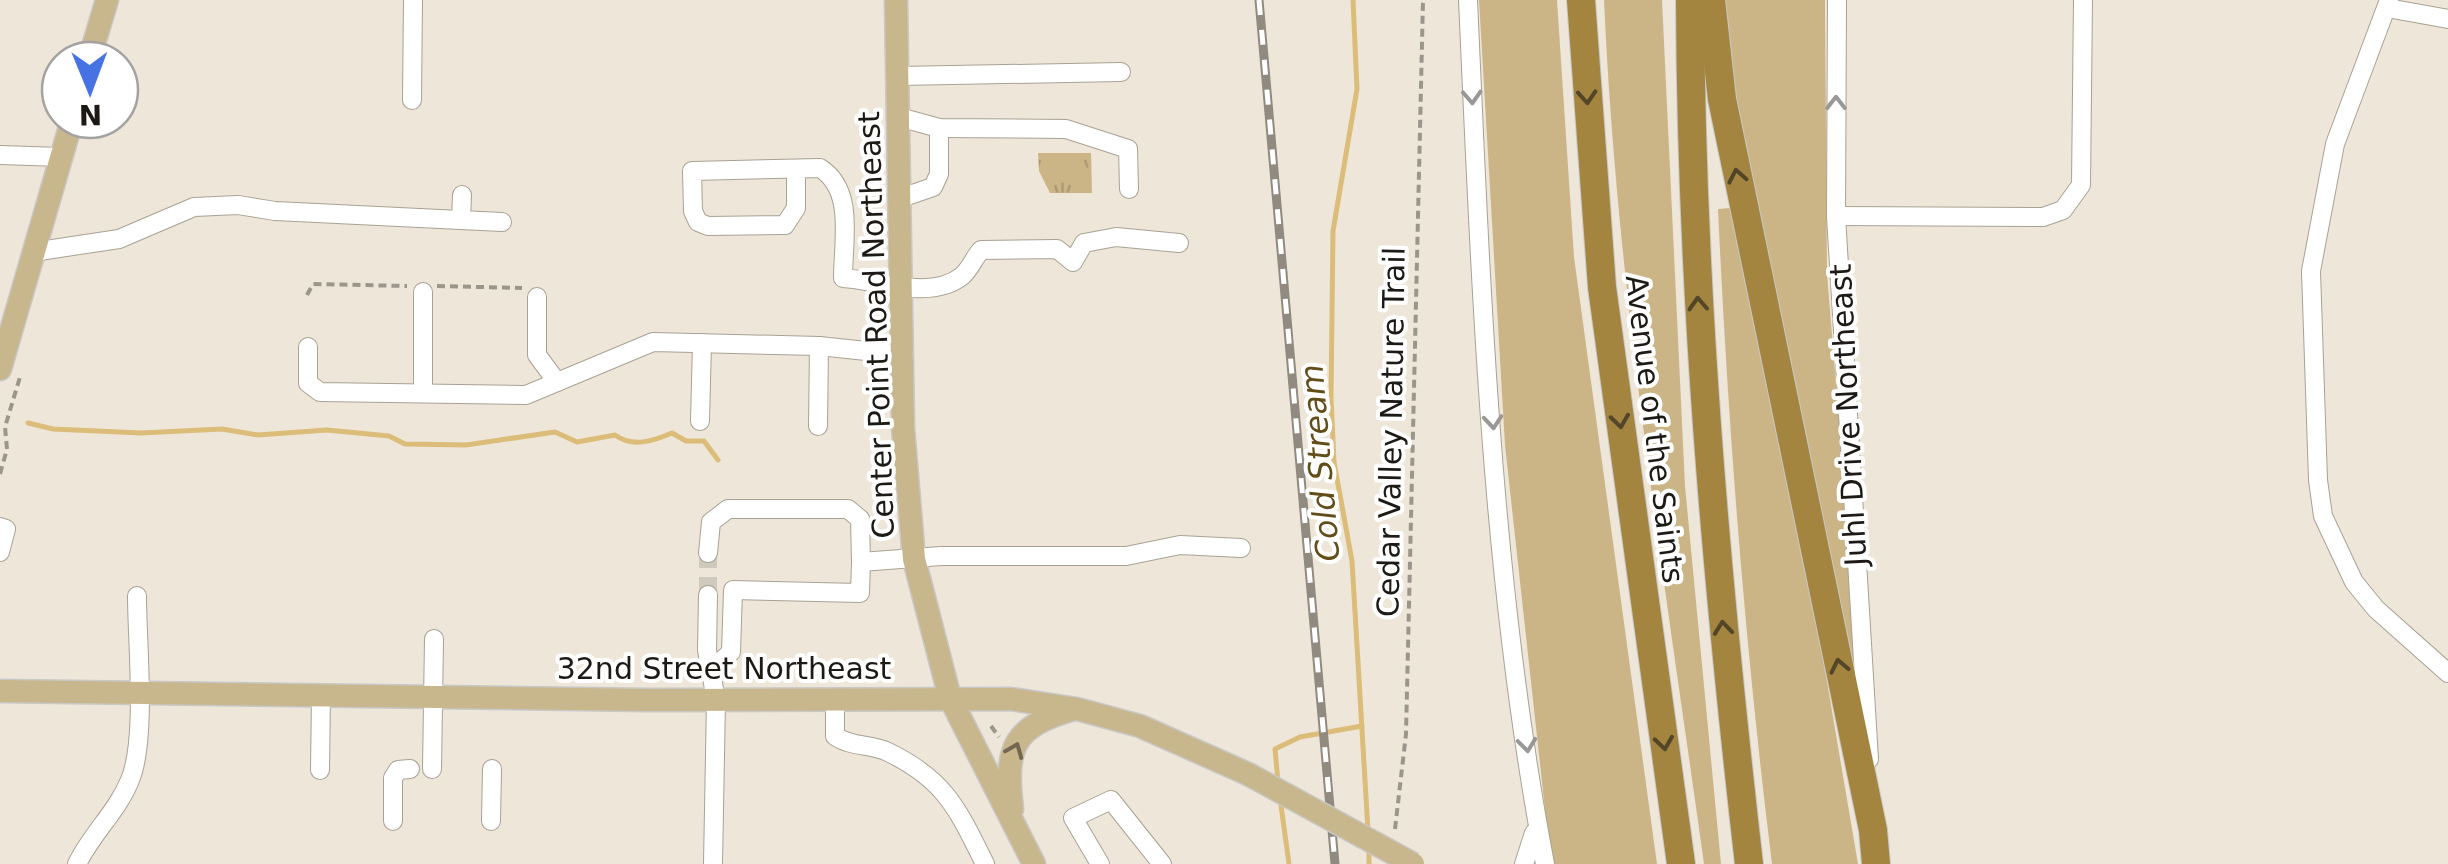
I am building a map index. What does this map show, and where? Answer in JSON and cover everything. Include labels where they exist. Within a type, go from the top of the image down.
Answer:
[{"type":"highway","name":"Avenue of the Saints","points":[[1581,0],[1602,287],[1681,864]]},
{"type":"highway","name":"Avenue of the Saints","points":[[1690,0],[1696,268],[1710,505],[1749,864]]},
{"type":"highway","points":[[1711,0],[1722,99],[1873,830],[1876,864]]},
{"type":"main road","points":[[96,40],[107,0]]},
{"type":"main road","name":"Center Point Road Northeast","points":[[896,0],[906,476],[914,558],[937,662],[950,698],[1034,864]]},
{"type":"main road","points":[[0,368],[66,140]]},
{"type":"main road","name":"32nd Street Northeast","points":[[0,691],[716,700],[1011,699],[1077,708],[1178,740],[1412,864]]},
{"type":"main road","points":[[1014,828],[1008,765],[1014,744],[1031,726],[1077,708]]},
{"type":"street","points":[[412,100],[413,0]]},
{"type":"street","points":[[1468,0],[1487,348],[1508,598],[1534,808],[1545,864]]},
{"type":"street","name":"Juhl Drive Northeast","points":[[1837,0],[1836,216],[1873,830]]},
{"type":"street","points":[[1836,216],[2044,217],[2062,210],[2081,185],[2083,0]]},
{"type":"street","points":[[2448,19],[2388,4],[2336,144],[2311,272],[2318,480],[2323,516],[2354,582],[2376,609],[2448,673]]},
{"type":"street","points":[[898,76],[1121,72]]},
{"type":"street","points":[[899,118],[939,128],[1066,129],[1128,148],[1128,189]]},
{"type":"street","points":[[901,198],[934,187],[939,174],[939,128]]},
{"type":"street","points":[[0,156],[60,157]]},
{"type":"street","points":[[796,169],[796,208],[785,225],[708,226],[698,222],[693,211],[692,170],[820,168],[835,177],[844,199],[843,278],[903,288],[933,287],[960,278],[981,250],[1058,249],[1073,262],[1084,243],[1116,237],[1179,243]]},
{"type":"street","points":[[461,220],[462,195]]},
{"type":"street","points":[[33,252],[118,239],[194,207],[238,205],[275,212],[502,222]]},
{"type":"street","points":[[423,292],[423,394]]},
{"type":"street","points":[[537,297],[536,354],[557,382]]},
{"type":"street","points":[[308,347],[308,383],[320,392],[423,394],[526,394],[653,342],[819,346],[904,355]]},
{"type":"street","points":[[700,420],[702,343]]},
{"type":"street","points":[[818,426],[819,346]]},
{"type":"street","points":[[708,552],[711,522],[728,508],[848,509],[860,520],[860,594],[732,590],[731,652],[713,669]]},
{"type":"street","points":[[0,527],[6,529],[0,552]]},
{"type":"street","points":[[861,562],[1126,556],[1180,545],[1242,548]]},
{"type":"street","points":[[708,595],[708,650],[716,700],[713,864]]},
{"type":"street","points":[[79,863],[87,843],[118,808],[132,774],[137,596]]},
{"type":"street","points":[[432,769],[434,638]]},
{"type":"street","points":[[320,770],[321,695]]},
{"type":"street","points":[[835,699],[835,736],[888,753],[939,785],[952,798],[985,864]]},
{"type":"street","points":[[393,820],[393,778],[398,770],[410,769]]},
{"type":"street","points":[[491,821],[492,770]]},
{"type":"street","points":[[1100,864],[1073,818],[1110,800],[1162,864]]},
{"type":"street","points":[[1524,864],[1534,837],[1534,808]]},
{"type":"path","name":"Cedar Valley Nature Trail","points":[[1396,846],[1406,734],[1423,0]]},
{"type":"path","points":[[986,728],[992,719]]},
{"type":"green space","points":[[1479,0],[1557,0],[1574,257],[1657,864],[1551,864],[1505,445]]},
{"type":"green space","points":[[1604,0],[1662,0],[1685,486],[1721,864],[1704,864],[1658,541],[1619,217]]},
{"type":"green space","points":[[1725,0],[1825,0],[1827,274],[1860,678],[1852,680],[1733,87]]},
{"type":"green space","points":[[1038,153],[1091,153],[1092,193],[1050,193],[1039,171]]},
{"type":"green space","points":[[1730,208],[1816,617],[1858,864],[1772,864],[1746,619],[1727,373],[1718,209]]},
{"type":"waterway","name":"Cold Stream","points":[[1353,0],[1357,89],[1333,231],[1331,397],[1334,462],[1352,561],[1368,831]]},
{"type":"waterway","points":[[28,423],[53,429],[141,433],[222,429],[258,435],[327,430],[389,436],[405,444],[466,445],[555,432],[577,442],[615,435],[643,442],[672,433],[686,441],[704,441],[718,460]]},
{"type":"waterway","points":[[1278,782],[1275,749],[1300,737],[1362,726]]},
{"type":"waterway","points":[[1280,798],[1289,864]]},
{"type":"waterway","name":"Cold Stream","points":[[1369,847],[1369,864]]},
{"type":"tunnel","points":[[708,553],[708,595]]},
{"type":"railway","points":[[1259,0],[1335,864]]}]
